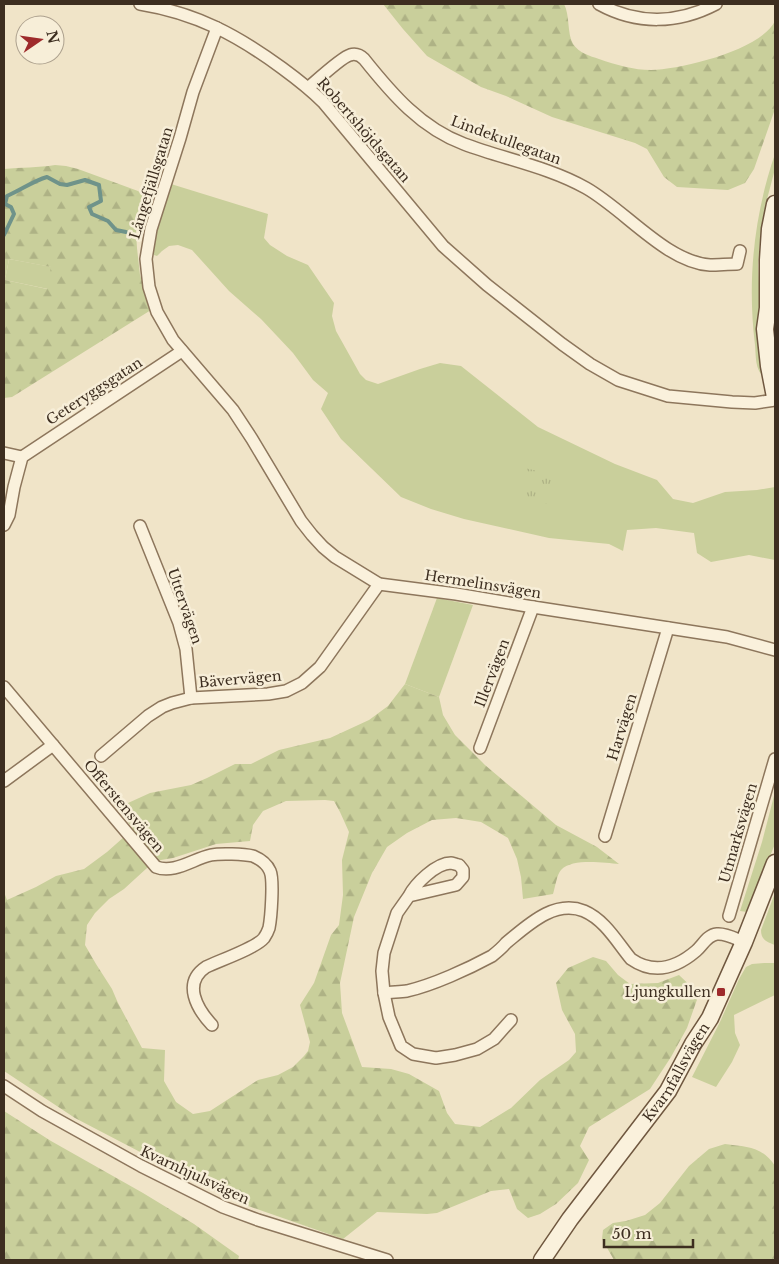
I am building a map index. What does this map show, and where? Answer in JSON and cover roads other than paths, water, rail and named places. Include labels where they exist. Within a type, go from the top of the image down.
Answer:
[{"type":"street","name":"Robertshöjdsgatan","points":[[140,4],[174,11],[218,28],[248,45],[309,87],[443,246],[487,285],[562,344],[606,374],[624,382],[668,396],[755,403],[775,398]]},
{"type":"street","points":[[599,4],[636,18],[656,19],[692,13],[716,4]]},
{"type":"street","name":"Långefjällsgatan","points":[[218,28],[193,92],[151,229],[146,259],[149,287],[157,312],[173,340],[233,410],[252,439]]},
{"type":"street","name":"Lindekullegatan","points":[[309,87],[346,56],[359,55],[396,97],[436,130],[464,144],[554,174],[585,187],[609,203],[669,251],[682,258],[710,265],[737,264],[740,251]]},
{"type":"street","points":[[775,204],[770,229],[768,308],[765,330],[775,398]]},
{"type":"street","points":[[768,308],[775,332]]},
{"type":"street","name":"Geteryggsgatan","points":[[22,457],[182,351]]},
{"type":"street","name":"Hermelinsvägen","points":[[252,439],[301,521],[312,535],[335,557],[380,584],[456,594],[727,637],[775,650]]},
{"type":"street","points":[[4,453],[22,457],[9,515],[4,525]]},
{"type":"street","name":"Uttervägen","points":[[140,526],[180,629],[186,649],[192,698]]},
{"type":"street","name":"Bävervägen","points":[[101,756],[148,716],[172,703],[192,698],[268,694],[286,691],[302,683],[320,667],[380,584]]},
{"type":"street","name":"Illervägen","points":[[480,748],[533,607]]},
{"type":"street","name":"Harvägen","points":[[605,836],[668,628]]},
{"type":"street","name":"Offerstensvägen","points":[[4,687],[156,867],[168,869],[206,856],[221,854],[250,856],[267,865],[272,882],[270,926],[264,938],[255,945],[206,967],[195,978],[193,984],[194,996],[205,1017],[212,1025]]},
{"type":"street","points":[[4,782],[53,746]]},
{"type":"street","name":"Utmarksvägen","points":[[730,916],[775,760]]},
{"type":"street","name":"Kvarnfallsvägen","points":[[542,1260],[570,1219],[668,1091],[693,1044],[710,1018],[744,942],[775,863]]},
{"type":"street","points":[[409,896],[397,913],[384,953],[382,971],[389,1018],[401,1046],[413,1054],[436,1058],[477,1049],[494,1039],[511,1020]]},
{"type":"street","points":[[384,993],[405,991],[431,984],[452,975],[493,955],[520,932],[553,910],[567,908],[582,910],[599,918],[631,959],[637,964],[651,968],[660,969],[679,963],[714,935],[724,935],[744,942]]},
{"type":"street","name":"Kvarnhjulsvägen","points":[[4,1086],[42,1111],[141,1166],[223,1207],[258,1220],[387,1260]]},
{"type":"waterway","points":[[4,235],[14,214],[11,207],[5,204],[7,196],[47,177],[60,184],[67,185],[85,180],[99,185],[101,201],[89,207],[92,214],[108,221],[116,230],[126,232]]},
{"type":"place","name":"Ljungkullen","points":[[721,992]]}]
